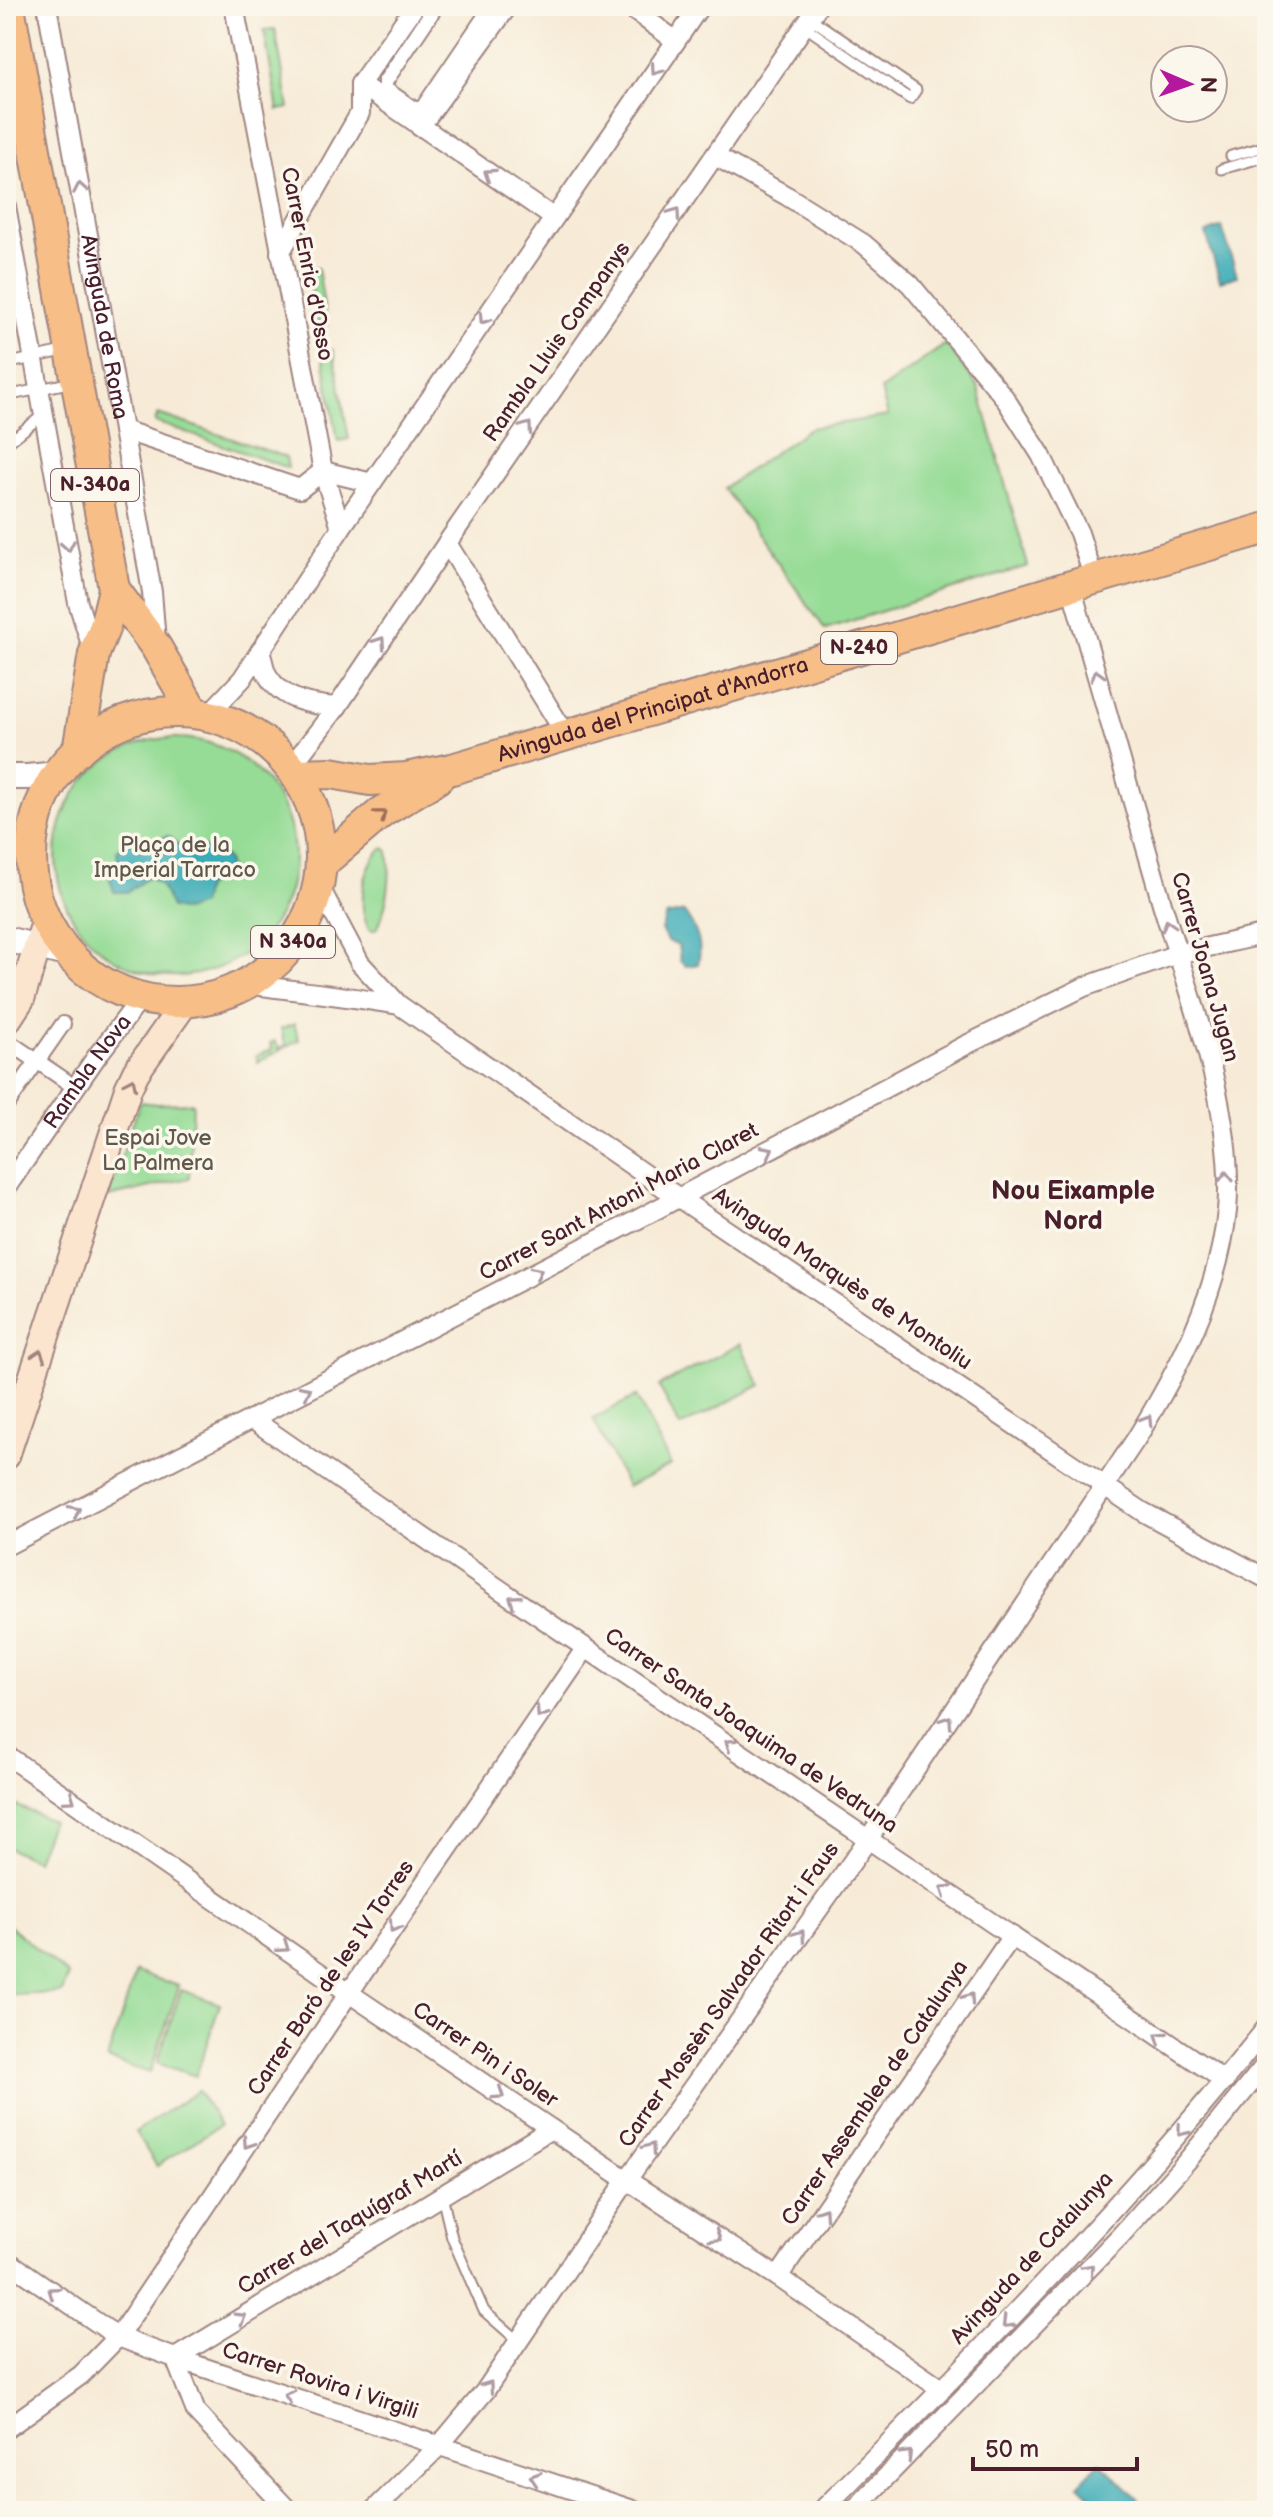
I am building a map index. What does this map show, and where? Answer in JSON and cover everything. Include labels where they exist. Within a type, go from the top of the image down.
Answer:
[{"type":"main road","name":"Avinguda de Roma","points":[[9,6],[114,589],[94,654],[68,762]]},
{"type":"main road","name":"Avinguda del Principat d'Andorra","points":[[293,771],[331,773],[370,780],[406,778],[452,769],[1267,528]]},
{"type":"main road","name":"Avinguda de Roma","points":[[114,589],[201,714]]},
{"type":"main road","name":"N 340a","points":[[162,712],[201,714],[230,722],[256,736],[275,750],[293,771],[314,812],[320,843],[319,874],[307,919],[293,942],[275,962],[246,984],[224,993],[186,1001],[142,997],[104,982],[42,933],[33,841],[43,802],[68,762],[103,732],[132,719],[162,712]]},
{"type":"main road","name":"Avinguda del Principat d'Andorra","points":[[319,874],[382,812],[452,769]]},
{"type":"main road","points":[[6,1022],[21,999],[42,933]]},
{"type":"main road","points":[[6,1456],[128,1089],[136,1072],[186,1001]]},
{"type":"street","name":"Avinguda de Roma","points":[[47,6],[152,592],[156,647]]},
{"type":"street","name":"Carrer Enric d'Osso","points":[[234,6],[323,471],[341,528]]},
{"type":"street","points":[[280,253],[360,113],[360,84],[415,6]]},
{"type":"street","points":[[436,6],[385,82],[385,89],[414,109],[422,109],[492,6]]},
{"type":"street","points":[[420,127],[508,6]]},
{"type":"street","points":[[628,6],[676,41]]},
{"type":"street","points":[[201,714],[242,679],[341,528],[700,6]]},
{"type":"street","name":"Rambla Lluis Companys","points":[[293,771],[811,17]]},
{"type":"street","points":[[360,84],[554,218]]},
{"type":"street","name":"Carrer Joana Jugan","points":[[715,156],[864,244],[910,284],[1004,397],[1041,455],[1079,533],[1083,582],[1177,954],[1207,1051],[1226,1143],[1227,1209],[1218,1264],[1198,1322],[1170,1383],[1105,1486]]},
{"type":"street","name":"Avinguda de Roma","points":[[6,206],[26,358],[38,389],[78,603],[94,654]]},
{"type":"street","points":[[123,430],[300,489],[323,471],[372,483]]},
{"type":"street","points":[[447,543],[566,735]]},
{"type":"street","points":[[260,651],[268,676],[295,700],[337,707]]},
{"type":"street","points":[[6,777],[68,762]]},
{"type":"street","name":"Avinguda Marquès de Montoliu","points":[[319,874],[360,963],[399,1005],[1143,1512],[1267,1579]]},
{"type":"street","points":[[6,939],[42,933]]},
{"type":"street","name":"Carrer Sant Antoni Maria Claret","points":[[6,1546],[679,1198],[966,1045],[1084,987],[1177,954],[1267,934]]},
{"type":"street","name":"Avinguda Marquès de Montoliu","points":[[246,984],[333,993],[399,1005]]},
{"type":"street","name":"Rambla Nova","points":[[6,1188],[97,1056],[142,997]]},
{"type":"street","name":"Rambla Nova","points":[[6,1106],[63,1024]]},
{"type":"street","name":"Rambla Nova","points":[[6,1040],[66,1081]]},
{"type":"street","name":"Carrer Santa Joaquima de Vedruna","points":[[252,1419],[585,1649],[1225,2081]]},
{"type":"street","name":"Carrer Mossèn Salvador Ritort i Faus","points":[[373,2511],[439,2446],[485,2391],[627,2180],[869,1838],[1105,1486]]},
{"type":"street","name":"Carrer Baró de les IV Torres","points":[[6,2429],[81,2375],[118,2337],[585,1649]]},
{"type":"street","name":"Carrer Pin i Soler","points":[[6,1755],[349,1993],[627,2180],[778,2277],[941,2389]]},
{"type":"street","name":"Carrer Assemblea de Catalunya","points":[[778,2277],[1012,1936]]},
{"type":"street","name":"Avinguda de Catalunya","points":[[821,2511],[1040,2289],[1172,2143],[1267,2027]]},
{"type":"street","name":"Avinguda de Catalunya","points":[[853,2511],[1121,2235],[1187,2161],[1267,2063]]},
{"type":"street","name":"Carrer del Taquígraf Martí","points":[[175,2358],[551,2129]]},
{"type":"street","name":"Carrer Rovira i Virgili","points":[[6,2260],[118,2337],[636,2511]]},
{"type":"street","points":[[175,2358],[196,2412],[289,2511]]},
{"type":"lane","points":[[811,17],[916,90],[910,99],[811,17]]},
{"type":"lane","points":[[1231,156],[1267,146]]},
{"type":"lane","points":[[1222,169],[1267,156]]},
{"type":"lane","points":[[6,364],[71,350]]},
{"type":"lane","points":[[6,355],[26,358]]},
{"type":"lane","points":[[6,396],[76,381]]},
{"type":"lane","points":[[6,444],[43,415]]},
{"type":"lane","points":[[442,2196],[452,2238],[484,2311],[518,2341]]},
{"type":"green space","points":[[275,29],[289,108],[278,110],[264,30]]},
{"type":"green space","points":[[318,268],[327,325],[318,326],[308,270]]},
{"type":"green space","points":[[946,344],[978,387],[1028,566],[825,629],[724,488],[810,428],[888,416],[881,390]]},
{"type":"green space","points":[[333,350],[349,439],[338,441],[322,352]]},
{"type":"green space","points":[[158,414],[286,457],[288,468],[155,422]]},
{"type":"green space","name":"Plaça de la Imperial Tarraco","points":[[175,738],[220,747],[241,758],[259,773],[274,791],[285,812],[294,857],[285,902],[274,923],[259,941],[241,956],[220,967],[175,976],[130,967],[109,956],[91,941],[76,923],[65,902],[56,857],[65,812],[76,791],[91,773],[109,758],[130,747]]},
{"type":"green space","points":[[384,848],[388,851],[389,861],[387,898],[379,925],[375,930],[370,930],[363,911],[364,886],[371,863]]},
{"type":"green space","points":[[294,1024],[299,1040],[258,1062],[256,1056],[272,1050],[270,1043],[275,1041],[278,1048],[286,1046],[281,1029]]},
{"type":"green space","name":"Espai Jove La Palmera","points":[[140,1102],[193,1103],[189,1178],[108,1197]]},
{"type":"green space","points":[[740,1344],[761,1385],[680,1427],[659,1386]]},
{"type":"green space","points":[[636,1396],[671,1465],[627,1487],[593,1419]]},
{"type":"green space","points":[[6,1801],[52,1821],[36,1860],[6,1847]]},
{"type":"green space","points":[[6,1923],[68,1975],[62,1993],[6,1995]]},
{"type":"green space","points":[[136,1972],[179,1986],[150,2073],[107,2059]]},
{"type":"green space","points":[[181,1990],[220,2004],[196,2076],[157,2063]]},
{"type":"green space","points":[[198,2091],[220,2125],[157,2166],[135,2132]]},
{"type":"water","points":[[1222,227],[1237,276],[1220,281],[1206,233]]},
{"type":"water","points":[[169,836],[178,845],[218,849],[227,860],[229,869],[205,888],[201,905],[185,911],[171,908],[161,886],[149,877],[127,892],[114,892],[110,879],[118,861],[117,850],[127,842],[142,844]]},
{"type":"water","points":[[684,912],[695,930],[700,949],[698,964],[686,966],[680,961],[678,945],[667,941],[661,930],[666,916]]},
{"type":"water","points":[[1100,2462],[1140,2501],[1130,2511],[1107,2511],[1079,2484]]},
{"type":"district","name":"Nou Eixample Nord","points":[[1073,1206]]}]
